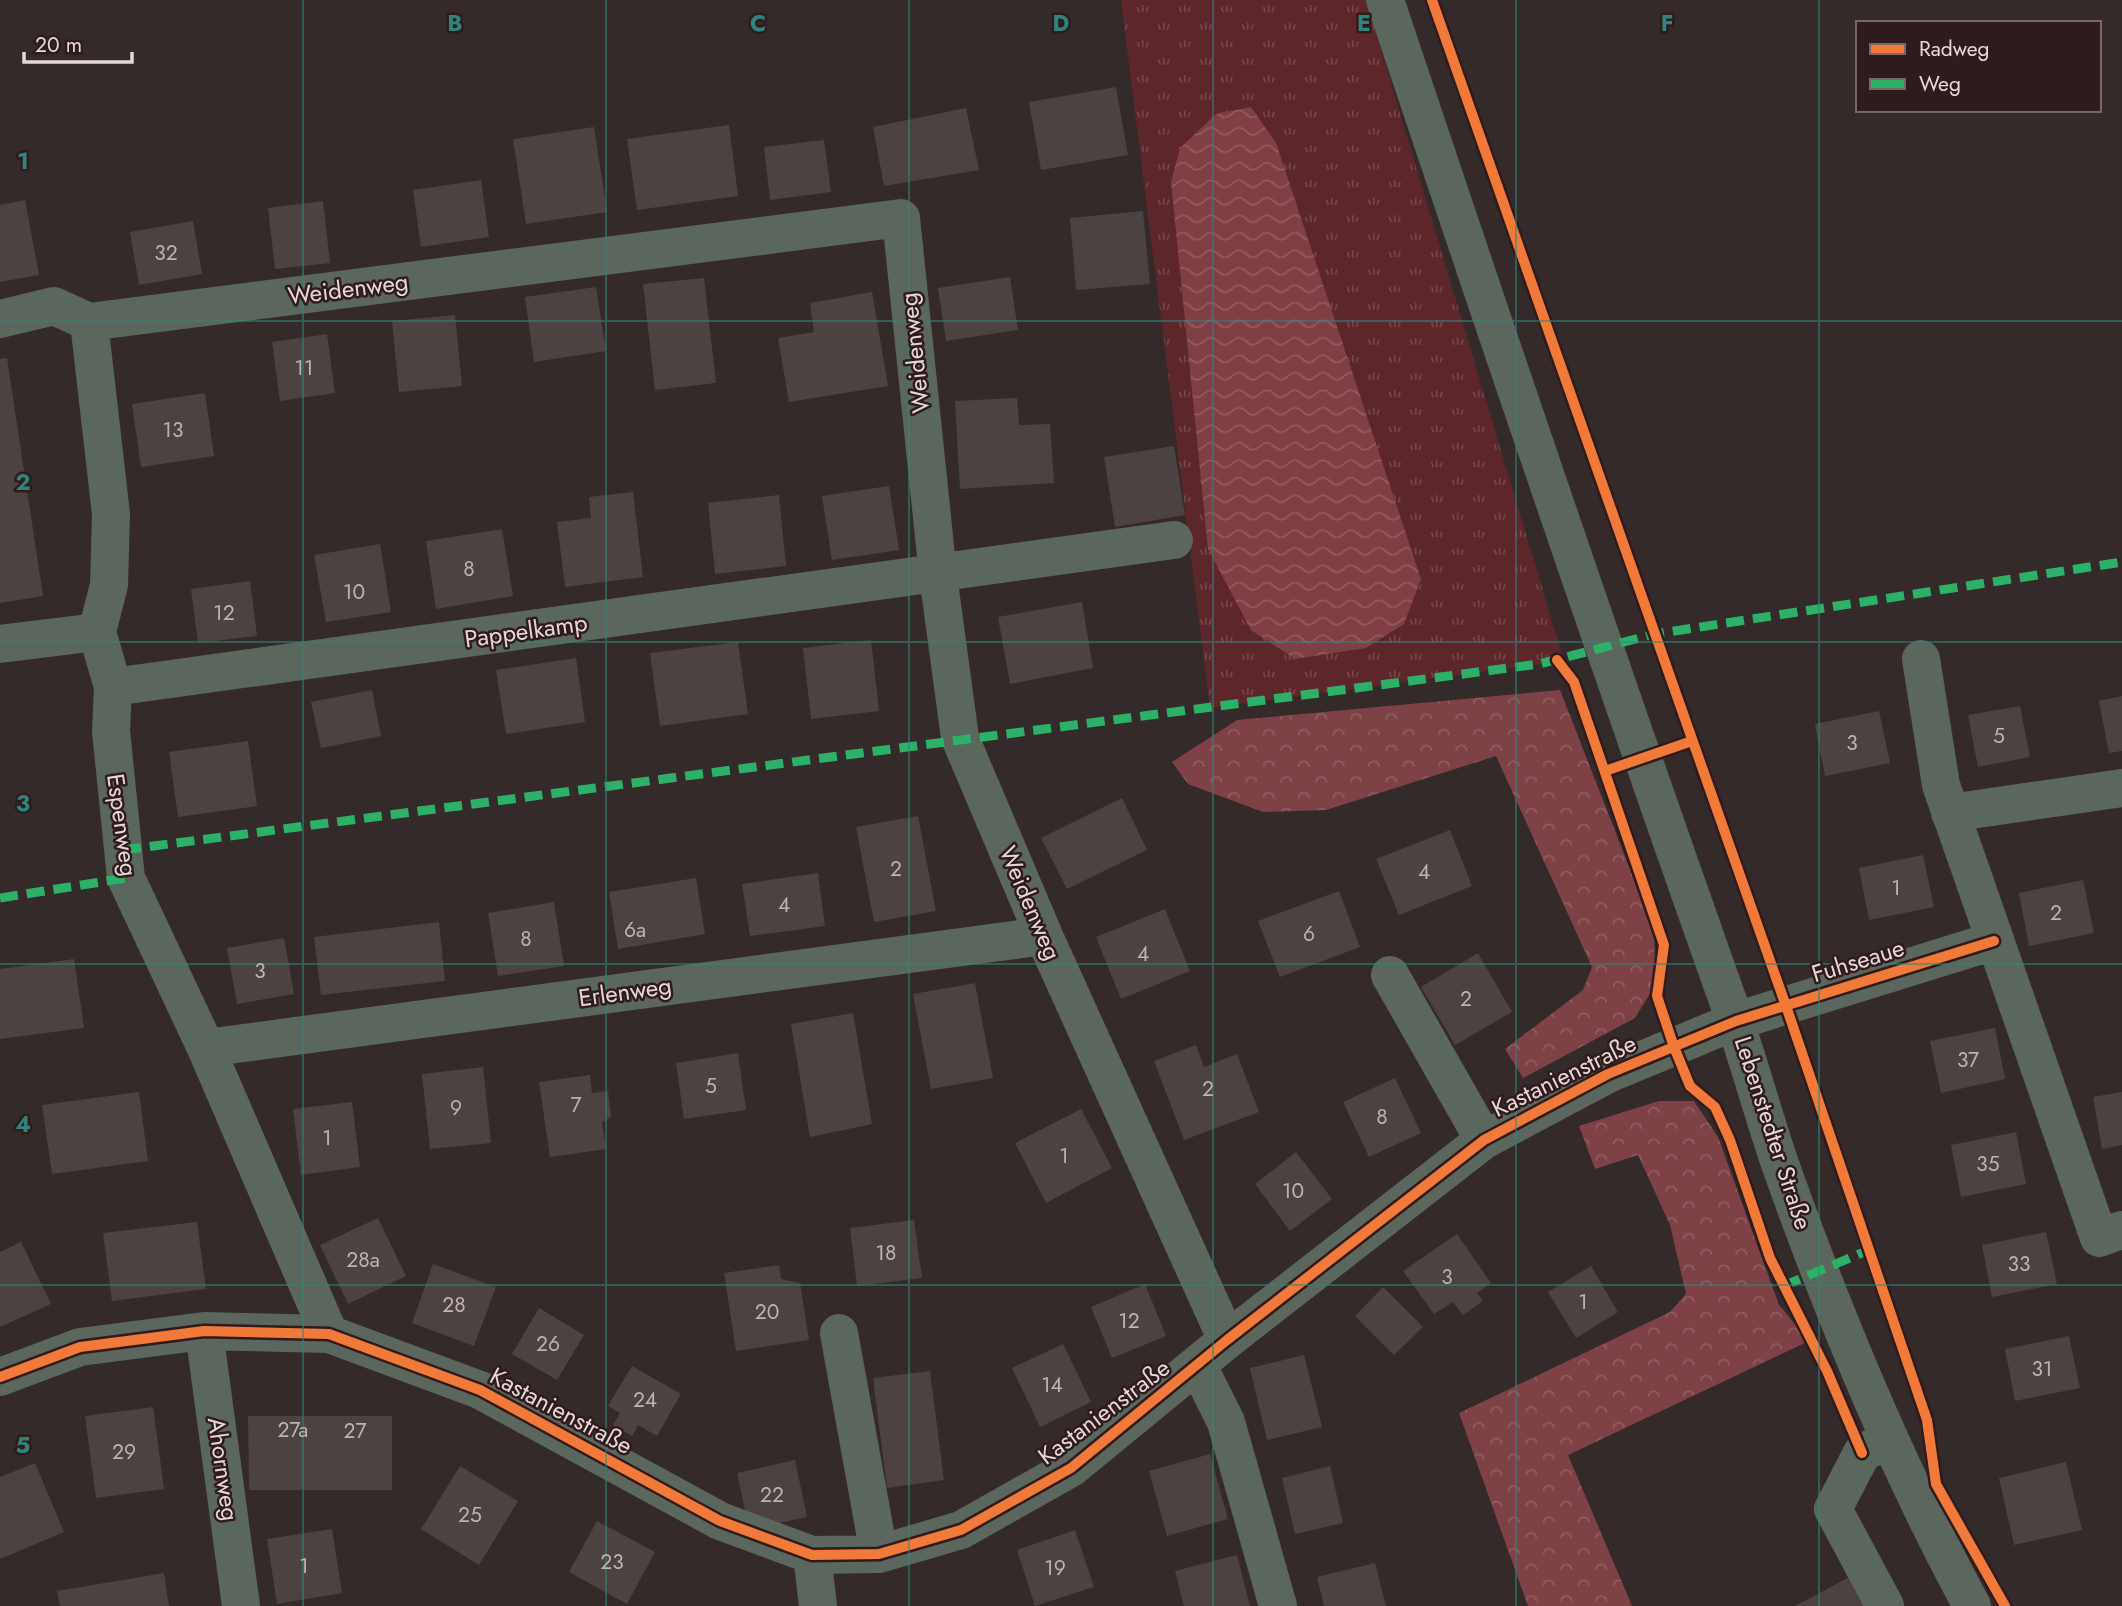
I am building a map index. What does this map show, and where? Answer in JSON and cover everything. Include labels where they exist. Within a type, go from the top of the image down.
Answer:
[{"type":"street","name":"Lebenstedter Straße","points":[[1385,0],[1603,648],[1736,1021],[1779,1161],[1888,1440],[1925,1520],[1972,1606]]},
{"type":"street","name":"Weidenweg","points":[[89,322],[901,219],[938,575],[960,738],[1044,936],[1227,1340]]},
{"type":"street","points":[[0,319],[54,306],[89,322],[111,514],[109,585],[97,632],[0,644]]},
{"type":"street","name":"Pappelkamp","points":[[114,687],[938,575],[1174,540]]},
{"type":"street","name":"Espenweg","points":[[97,632],[114,687],[111,731],[126,878],[206,1048],[329,1334]]},
{"type":"street","points":[[1921,659],[1941,785],[1994,941],[2099,1238],[2122,1230]]},
{"type":"street","points":[[1950,813],[2122,788]]},
{"type":"street","name":"Erlenweg","points":[[206,1048],[1044,936]]},
{"type":"street","name":"Fuhseaue","points":[[1736,1021],[1994,941]]},
{"type":"street","points":[[1390,975],[1484,1140]]},
{"type":"street","name":"Kastanienstraße","points":[[0,1377],[80,1347],[204,1331],[329,1334],[480,1390],[720,1521],[811,1555],[879,1554],[961,1530],[1071,1468],[1227,1340],[1484,1140],[1608,1074],[1736,1021]]},
{"type":"street","name":"Ahornweg","points":[[204,1331],[241,1606]]},
{"type":"street","points":[[839,1333],[879,1554]]},
{"type":"street","points":[[1198,1366],[1226,1422],[1278,1606]]},
{"type":"street","points":[[1885,1606],[1833,1509],[1862,1453],[1888,1440]]},
{"type":"street","points":[[811,1555],[818,1606]]},
{"type":"green space","points":[[1121,0],[1366,0],[1564,661],[1210,708]]},
{"type":"green space","points":[[1560,690],[1654,938],[1656,984],[1635,1018],[1523,1078],[1505,1049],[1583,990],[1592,967],[1496,756],[1326,810],[1263,812],[1188,784],[1172,762],[1237,720]]},
{"type":"green space","points":[[1659,1101],[1694,1101],[1718,1137],[1779,1305],[1809,1341],[1568,1455],[1632,1606],[1528,1606],[1459,1413],[1670,1312],[1686,1294],[1670,1225],[1638,1155],[1595,1169],[1579,1126]]},
{"type":"water","points":[[1251,107],[1276,143],[1421,579],[1404,624],[1366,648],[1295,659],[1251,630],[1208,549],[1171,182],[1180,148],[1216,114]]},
{"type":"building","points":[[1116,87],[1128,155],[1041,170],[1029,102]]},
{"type":"building","points":[[966,108],[979,170],[884,186],[873,127]]},
{"type":"building","points":[[729,125],[738,196],[637,210],[627,139]]},
{"type":"building","points":[[594,127],[607,212],[526,224],[513,139]]},
{"type":"building","points":[[824,140],[831,192],[770,200],[764,147]]},
{"type":"building","points":[[481,180],[489,237],[421,247],[413,190]]},
{"type":"building","points":[[25,200],[39,275],[0,282],[0,205]]},
{"type":"building","points":[[323,201],[330,263],[275,269],[268,208]]},
{"type":"building","points":[[1143,211],[1150,284],[1076,290],[1070,218]]},
{"type":"building","points":[[193,221],[202,274],[139,285],[130,232]]},
{"type":"building","points":[[1010,277],[1018,330],[946,341],[938,288]]},
{"type":"building","points":[[704,278],[716,383],[655,390],[643,284]]},
{"type":"building","points":[[596,287],[606,351],[534,362],[525,297]]},
{"type":"building","points":[[872,292],[888,386],[789,402],[778,338],[814,332],[810,303]]},
{"type":"building","points":[[455,315],[462,386],[399,392],[392,321]]},
{"type":"building","points":[[327,334],[335,393],[280,401],[272,342]]},
{"type":"building","points":[[7,358],[43,596],[0,603],[0,359]]},
{"type":"building","points":[[205,393],[214,456],[141,467],[132,404]]},
{"type":"building","points":[[1017,398],[1019,425],[1050,424],[1054,483],[960,489],[955,401]]},
{"type":"building","points":[[1174,446],[1185,515],[1115,527],[1104,457]]},
{"type":"building","points":[[889,486],[899,550],[832,560],[822,496]]},
{"type":"building","points":[[633,492],[643,577],[565,587],[557,522],[591,518],[589,497]]},
{"type":"building","points":[[779,495],[786,566],[715,574],[708,503]]},
{"type":"building","points":[[502,529],[513,596],[436,609],[426,541]]},
{"type":"building","points":[[380,544],[391,612],[326,622],[314,555]]},
{"type":"building","points":[[250,581],[257,636],[198,643],[191,589]]},
{"type":"building","points":[[1082,602],[1093,668],[1010,684],[998,617]]},
{"type":"building","points":[[871,640],[879,711],[811,719],[803,648]]},
{"type":"building","points":[[738,642],[748,714],[660,726],[650,653]]},
{"type":"building","points":[[576,658],[585,722],[506,734],[496,670]]},
{"type":"building","points":[[372,690],[381,736],[321,748],[311,702]]},
{"type":"building","points":[[2122,696],[2122,751],[2109,753],[2099,701]]},
{"type":"building","points":[[2020,706],[2030,757],[1978,767],[1968,715]]},
{"type":"building","points":[[1879,711],[1890,763],[1825,776],[1815,724]]},
{"type":"building","points":[[248,741],[257,806],[178,817],[169,752]]},
{"type":"building","points":[[1122,798],[1147,850],[1067,889],[1041,838]]},
{"type":"building","points":[[918,816],[936,911],[874,922],[856,827]]},
{"type":"building","points":[[1450,830],[1472,886],[1399,915],[1376,859]]},
{"type":"building","points":[[1923,855],[1934,907],[1869,920],[1859,868]]},
{"type":"building","points":[[818,873],[825,926],[750,936],[742,884]]},
{"type":"building","points":[[696,878],[705,934],[618,949],[609,892]]},
{"type":"building","points":[[2083,880],[2094,933],[2029,946],[2019,893]]},
{"type":"building","points":[[1339,891],[1360,947],[1280,977],[1258,921]]},
{"type":"building","points":[[554,902],[564,966],[498,976],[488,913]]},
{"type":"building","points":[[1165,909],[1190,971],[1121,999],[1096,937]]},
{"type":"building","points":[[439,922],[445,981],[321,995],[314,937]]},
{"type":"building","points":[[284,938],[294,994],[237,1004],[227,948]]},
{"type":"building","points":[[1478,953],[1512,1012],[1455,1045],[1421,987]]},
{"type":"building","points":[[74,959],[84,1028],[0,1039],[0,969]]},
{"type":"building","points":[[975,983],[993,1078],[931,1089],[913,994]]},
{"type":"building","points":[[853,1013],[872,1124],[810,1137],[791,1024]]},
{"type":"building","points":[[1995,1028],[2005,1079],[1941,1093],[1930,1041]]},
{"type":"building","points":[[1196,1045],[1204,1067],[1237,1054],[1259,1112],[1184,1140],[1154,1061]]},
{"type":"building","points":[[738,1053],[746,1110],[684,1119],[676,1063]]},
{"type":"building","points":[[483,1067],[491,1143],[430,1149],[422,1074]]},
{"type":"building","points":[[590,1075],[592,1093],[608,1091],[611,1117],[602,1122],[606,1149],[550,1157],[539,1082]]},
{"type":"building","points":[[1395,1078],[1421,1133],[1369,1157],[1343,1102]]},
{"type":"building","points":[[139,1092],[148,1161],[52,1174],[42,1105]]},
{"type":"building","points":[[2122,1092],[2122,1145],[2102,1149],[2093,1097]]},
{"type":"building","points":[[352,1102],[360,1167],[301,1175],[293,1109]]},
{"type":"building","points":[[1081,1109],[1112,1168],[1046,1203],[1015,1143]]},
{"type":"building","points":[[2016,1132],[2026,1184],[1961,1197],[1951,1145]]},
{"type":"building","points":[[1296,1152],[1332,1199],[1290,1231],[1255,1184]]},
{"type":"building","points":[[378,1218],[406,1276],[348,1304],[320,1245]]},
{"type":"building","points":[[914,1220],[922,1278],[857,1286],[850,1228]]},
{"type":"building","points":[[197,1222],[206,1289],[112,1301],[103,1233]]},
{"type":"building","points":[[2046,1232],[2057,1284],[1992,1297],[1982,1245]]},
{"type":"building","points":[[1457,1234],[1491,1283],[1477,1293],[1483,1301],[1463,1315],[1453,1302],[1434,1314],[1403,1271]]},
{"type":"building","points":[[21,1242],[51,1304],[0,1327],[0,1252]]},
{"type":"building","points":[[433,1264],[496,1287],[474,1346],[412,1323]]},
{"type":"building","points":[[779,1265],[781,1279],[800,1283],[809,1340],[736,1351],[724,1273]]},
{"type":"building","points":[[1591,1266],[1618,1312],[1576,1338],[1548,1292]]},
{"type":"building","points":[[1145,1284],[1166,1336],[1112,1358],[1091,1307]]},
{"type":"building","points":[[1383,1287],[1423,1327],[1394,1355],[1355,1316]]},
{"type":"building","points":[[539,1308],[584,1335],[557,1380],[512,1354]]},
{"type":"building","points":[[2069,1336],[2080,1388],[2015,1401],[2005,1349]]},
{"type":"building","points":[[1063,1344],[1091,1402],[1040,1427],[1012,1368]]},
{"type":"building","points":[[1304,1355],[1322,1427],[1267,1440],[1250,1368]]},
{"type":"building","points":[[632,1366],[681,1394],[657,1436],[638,1425],[632,1436],[613,1425],[620,1413],[608,1406]]},
{"type":"building","points":[[930,1371],[944,1480],[887,1488],[873,1378]]},
{"type":"building","points":[[153,1407],[164,1489],[96,1498],[85,1416]]},
{"type":"building","points":[[248,1416],[392,1416],[392,1490],[249,1490]]},
{"type":"building","points":[[1210,1454],[1228,1519],[1167,1536],[1149,1471]]},
{"type":"building","points":[[795,1460],[807,1517],[749,1529],[737,1473]]},
{"type":"building","points":[[2066,1462],[2082,1530],[2014,1545],[1999,1478]]},
{"type":"building","points":[[35,1463],[64,1532],[0,1559],[0,1477]]},
{"type":"building","points":[[460,1466],[518,1501],[479,1565],[421,1529]]},
{"type":"building","points":[[1330,1466],[1343,1523],[1295,1534],[1282,1478]]},
{"type":"building","points":[[597,1521],[655,1552],[627,1604],[569,1572]]},
{"type":"building","points":[[332,1529],[342,1593],[277,1604],[267,1539]]},
{"type":"building","points":[[1075,1530],[1094,1587],[1035,1606],[1017,1550]]},
{"type":"building","points":[[1237,1555],[1250,1606],[1184,1606],[1175,1571]]},
{"type":"building","points":[[1375,1563],[1386,1606],[1324,1606],[1317,1577]]},
{"type":"building","points":[[1868,1567],[1889,1606],[1795,1606],[1812,1597]]},
{"type":"building","points":[[164,1573],[169,1606],[60,1606],[57,1591]]},
{"type":"marked path","points":[[123,850],[1539,664],[1655,634],[2122,562]]},
{"type":"marked path","points":[[0,898],[126,878]]},
{"type":"marked path","points":[[1783,1286],[1869,1250]]},
{"type":"cycle path","points":[[1432,0],[1786,1006],[1927,1420],[1936,1484],[2005,1606]]},
{"type":"cycle path","points":[[1557,660],[1574,682],[1664,945],[1657,996],[1674,1047],[1690,1086],[1715,1107],[1730,1140],[1770,1258],[1827,1371],[1862,1453]]},
{"type":"cycle path","points":[[1605,771],[1692,741]]},
{"type":"cycle path","points":[[0,1377],[80,1347],[204,1331],[329,1334],[480,1390],[720,1521],[812,1555],[879,1554],[961,1530],[1071,1468],[1227,1340],[1484,1140],[1608,1074],[1736,1021],[1994,941]]}]
